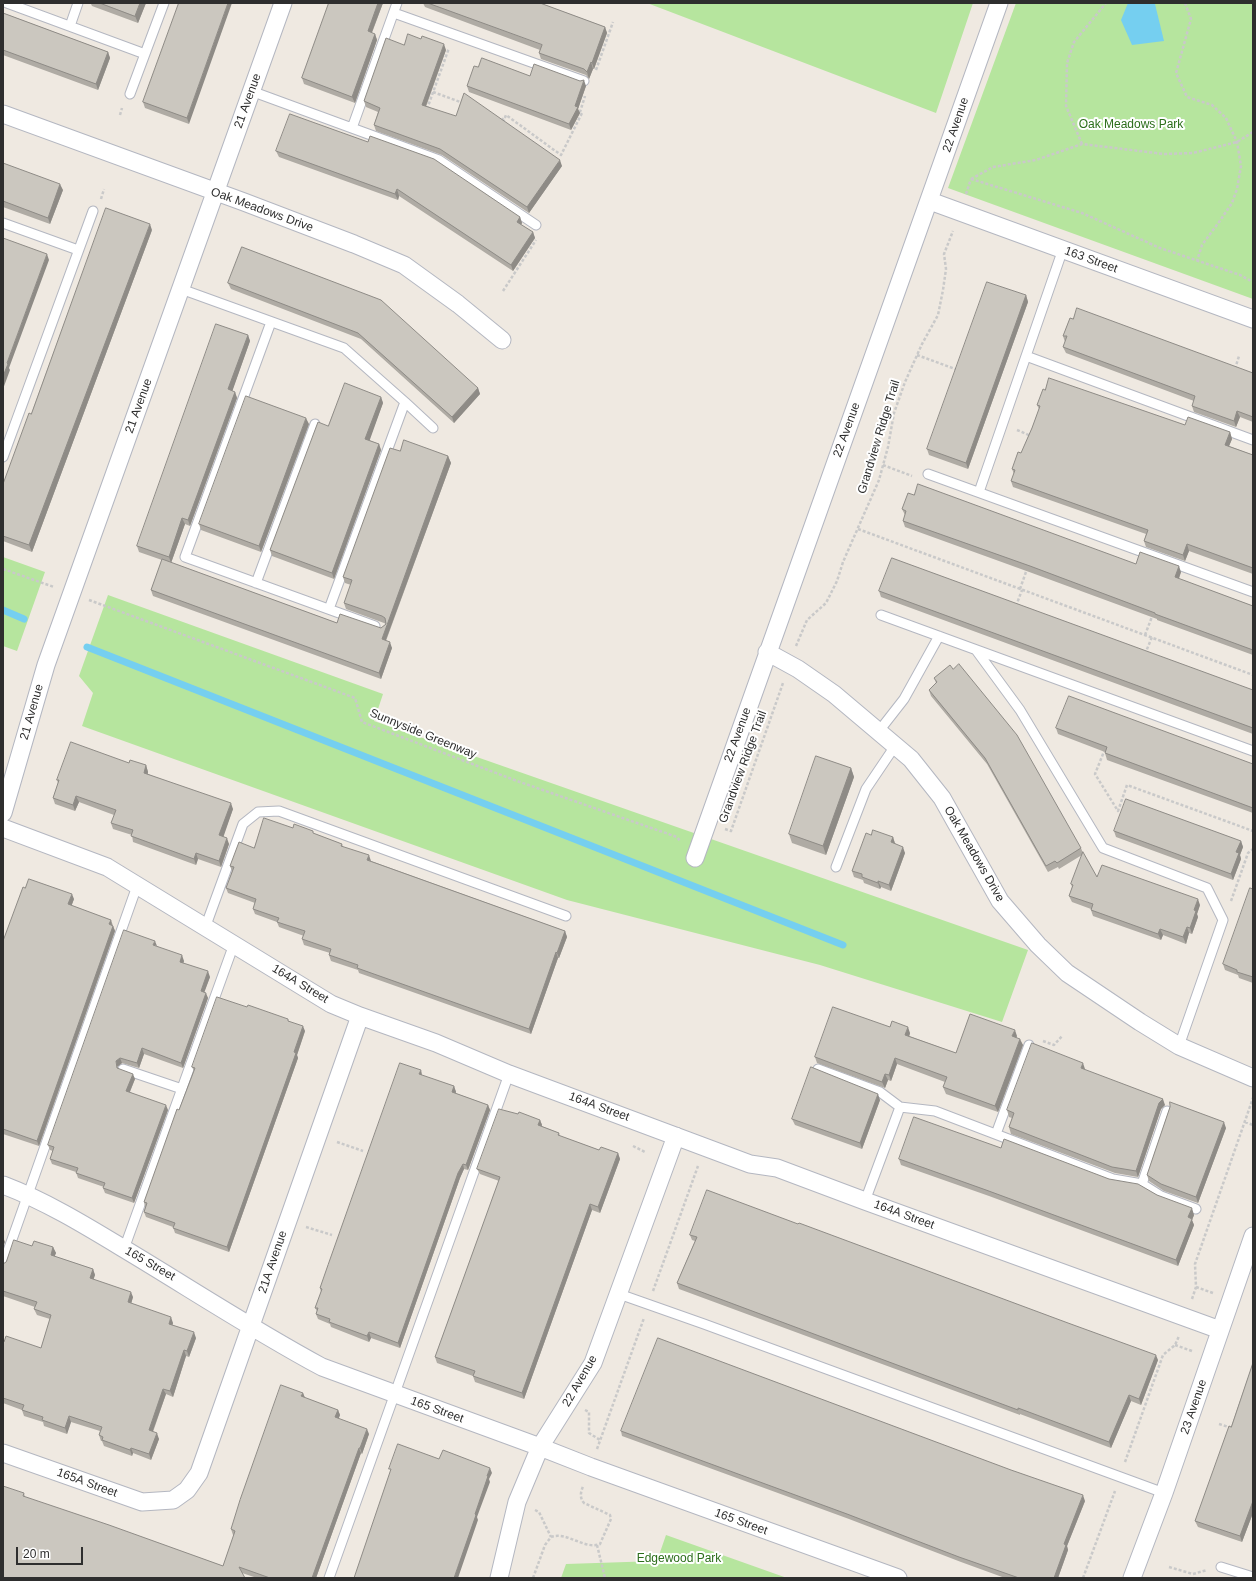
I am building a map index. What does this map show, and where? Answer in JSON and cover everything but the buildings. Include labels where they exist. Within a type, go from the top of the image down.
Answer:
[{"type":"street","name":"21 Avenue","points":[[3,812],[46,665],[283,3]]},
{"type":"street","name":"22 Avenue","points":[[695,858],[767,652],[1000,3]]},
{"type":"street","name":"Oak Meadows Drive","points":[[3,114],[354,244],[404,265],[458,304],[502,340]]},
{"type":"street","name":"163 Street","points":[[930,201],[1253,319]]},
{"type":"street","name":"Oak Meadows Drive","points":[[767,652],[798,669],[834,694],[911,759],[942,798],[1000,901],[1038,945],[1067,973],[1179,1046],[1253,1078]]},
{"type":"street","name":"164A Street","points":[[3,828],[107,867],[331,1004],[360,1016],[436,1042],[509,1074],[750,1164],[777,1168],[1220,1330]]},
{"type":"street","name":"21A Avenue","points":[[173,1500],[187,1490],[199,1473],[360,1016]]},
{"type":"street","name":"22 Avenue","points":[[499,1578],[517,1502],[540,1447],[592,1363],[619,1294],[676,1136]]},
{"type":"street","name":"165 Street","points":[[3,1186],[28,1195],[61,1212],[291,1351],[322,1367],[591,1467],[898,1578]]},
{"type":"street","name":"23 Avenue","points":[[1132,1578],[1164,1493],[1253,1236]]},
{"type":"street","name":"165A Street","points":[[3,1453],[142,1502],[173,1500]]},
{"type":"lane","points":[[7,3],[145,54]]},
{"type":"lane","points":[[70,26],[78,3]]},
{"type":"lane","points":[[130,94],[164,3]]},
{"type":"lane","points":[[352,128],[398,3]]},
{"type":"lane","points":[[394,13],[584,81]]},
{"type":"lane","points":[[251,91],[439,160],[536,225]]},
{"type":"lane","points":[[3,457],[93,211]]},
{"type":"lane","points":[[3,223],[78,250]]},
{"type":"lane","points":[[979,492],[1063,250]]},
{"type":"lane","points":[[181,289],[344,348],[433,428]]},
{"type":"lane","points":[[270,322],[185,557],[382,628]]},
{"type":"lane","points":[[1026,356],[1253,440]]},
{"type":"lane","points":[[329,609],[405,402]]},
{"type":"lane","points":[[256,583],[315,424]]},
{"type":"lane","points":[[928,474],[1253,592]]},
{"type":"lane","points":[[881,615],[1253,751]]},
{"type":"lane","points":[[879,731],[904,699],[939,636]]},
{"type":"lane","points":[[976,650],[1020,710],[1103,848],[1207,888],[1222,920],[1179,1046]]},
{"type":"lane","points":[[836,867],[866,789],[895,746]]},
{"type":"lane","points":[[205,928],[243,824],[258,812],[272,811],[279,811],[566,916]]},
{"type":"lane","points":[[3,1265],[138,886]]},
{"type":"lane","points":[[124,1249],[234,944]]},
{"type":"lane","points":[[996,1134],[1029,1045]]},
{"type":"lane","points":[[123,1069],[182,1089]]},
{"type":"lane","points":[[818,1069],[880,1092],[900,1107],[935,1111],[1113,1180],[1142,1184],[1160,1196],[1196,1210]]},
{"type":"lane","points":[[329,1578],[509,1074]]},
{"type":"lane","points":[[865,1201],[900,1107]]},
{"type":"lane","points":[[1142,1184],[1167,1110]]},
{"type":"lane","points":[[619,1294],[1164,1493]]},
{"type":"lane","points":[[1221,1567],[1253,1576]]},
{"type":"path","points":[[1082,144],[1066,106],[1067,63],[1074,42],[1106,3]]},
{"type":"path","points":[[1185,3],[1191,19],[1176,73],[1187,97],[1212,105],[1226,118],[1237,142],[1241,166],[1237,189],[1232,203],[1202,245],[1197,261]]},
{"type":"path","points":[[496,124],[501,118],[504,120],[506,115],[561,155],[582,113],[580,112],[587,92],[581,90],[587,73],[594,76],[613,22]]},
{"type":"path","points":[[425,114],[454,34]]},
{"type":"path","points":[[433,92],[469,105]]},
{"type":"path","points":[[964,200],[971,179],[993,167],[1036,160],[1082,144],[1164,154],[1193,153],[1237,142],[1253,132]]},
{"type":"path","points":[[971,179],[1082,213],[1160,248],[1240,275],[1253,282]]},
{"type":"path","points":[[503,292],[539,236],[532,231],[536,225]]},
{"type":"path","name":"Grandview Ridge Trail","points":[[796,647],[807,620],[826,603],[878,480],[888,447],[894,413],[905,382],[938,315],[946,269],[944,254],[953,230]]},
{"type":"path","points":[[917,355],[962,372]]},
{"type":"path","points":[[1002,425],[1032,436]]},
{"type":"path","points":[[882,465],[919,478],[921,471],[928,474]]},
{"type":"path","points":[[858,530],[1253,675]]},
{"type":"path","points":[[1015,610],[1028,567]]},
{"type":"path","points":[[3,568],[58,589]]},
{"type":"path","name":"Sunnyside Greenway","points":[[83,598],[355,698],[362,722],[517,781],[677,837],[695,858]]},
{"type":"path","points":[[1145,635],[1153,613]]},
{"type":"path","points":[[1144,658],[1152,637]]},
{"type":"path","name":"Grandview Ridge Trail","points":[[706,824],[731,831],[782,687]]},
{"type":"path","points":[[1106,745],[1095,774],[1118,811],[1127,785],[1253,831]]},
{"type":"path","points":[[1222,920],[1236,888],[1248,853],[1253,848]]},
{"type":"path","points":[[1189,1305],[1196,1287],[1194,1264],[1253,1098]]},
{"type":"path","points":[[1245,1122],[1253,1125]]},
{"type":"path","points":[[318,1136],[363,1151]]},
{"type":"path","points":[[633,1146],[646,1152]]},
{"type":"path","points":[[287,1220],[332,1235]]},
{"type":"path","points":[[1196,1287],[1217,1295]]},
{"type":"path","points":[[1083,1578],[1163,1355],[1175,1345],[1180,1333]]},
{"type":"path","points":[[1175,1345],[1196,1353]]},
{"type":"path","points":[[584,1409],[589,1412],[589,1433],[600,1440]]},
{"type":"path","points":[[1220,1424],[1233,1428]]},
{"type":"path","points":[[583,1486],[581,1499],[584,1503],[610,1515],[611,1519],[600,1544],[597,1545]]},
{"type":"path","points":[[534,1510],[539,1512],[550,1537]]},
{"type":"path","points":[[550,1537],[559,1536],[597,1545]]},
{"type":"path","points":[[533,1578],[545,1545],[550,1537]]},
{"type":"path","points":[[597,1545],[605,1578]]},
{"type":"path","points":[[1169,1567],[1193,1574],[1221,1567]]},
{"type":"green space","points":[[647,3],[973,3],[936,113]]},
{"type":"green space","name":"Oak Meadows Park","points":[[1016,3],[1253,3],[1253,299],[948,188]]},
{"type":"green space","points":[[3,557],[45,572],[17,651],[3,646]]},
{"type":"green space","points":[[108,595],[383,694],[374,721],[1028,950],[1002,1022],[820,965],[567,900],[82,726],[93,693],[79,676]]},
{"type":"green space","name":"Edgewood Park","points":[[666,1535],[787,1578],[561,1578],[566,1564],[657,1561]]},
{"type":"water","points":[[1128,3],[1155,4],[1164,41],[1132,45],[1121,20]]},
{"type":"waterway","points":[[3,610],[24,619]]},
{"type":"waterway","points":[[87,647],[843,945]]}]
